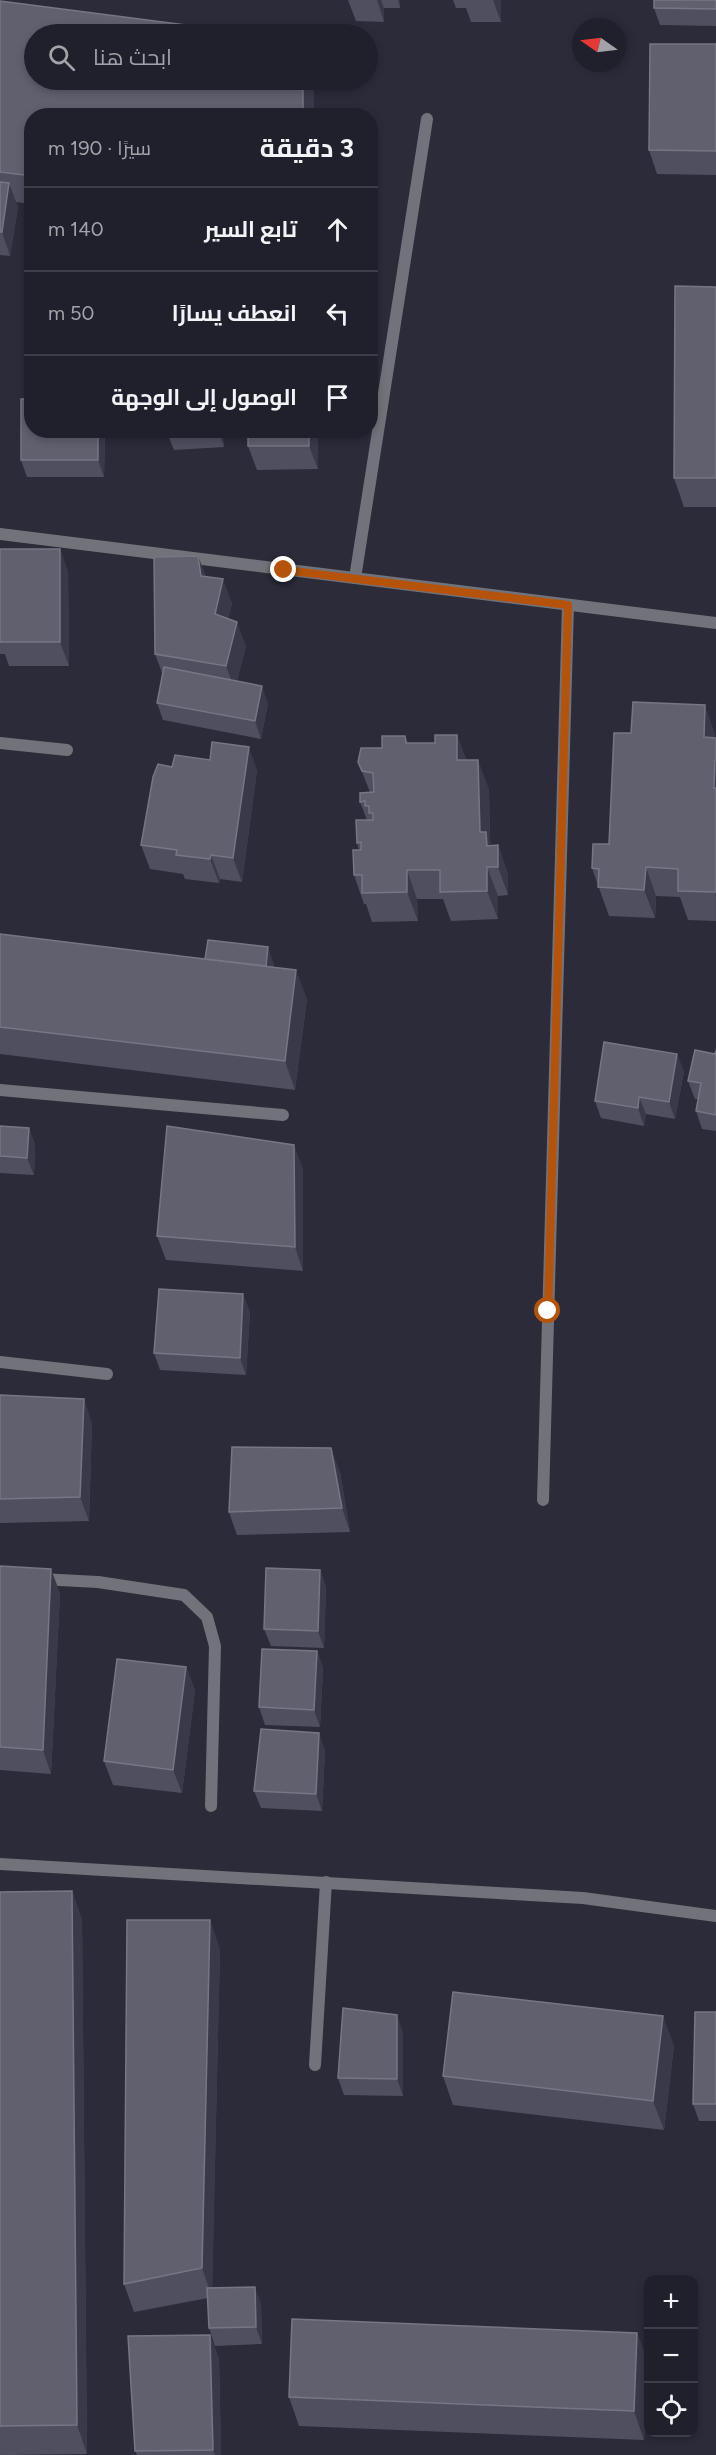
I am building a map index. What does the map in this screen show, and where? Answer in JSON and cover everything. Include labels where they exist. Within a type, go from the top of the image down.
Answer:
[{"type":"street","points":[[378,431],[427,119]]},
{"type":"street","points":[[355,578],[377,438]]},
{"type":"street","points":[[0,534],[716,623]]},
{"type":"street","points":[[543,1500],[568,605]]},
{"type":"street","points":[[0,743],[67,750]]},
{"type":"street","points":[[0,1090],[283,1115]]},
{"type":"street","points":[[0,1362],[107,1374]]},
{"type":"street","points":[[22,1579],[98,1582],[184,1595],[207,1617],[215,1646],[211,1806]]},
{"type":"street","points":[[0,1864],[583,1898],[716,1916]]},
{"type":"street","points":[[315,2065],[326,1882]]},
{"type":"building","points":[[654,0],[716,0],[716,9],[654,8]]},
{"type":"building","points":[[0,1],[178,24],[24,24],[24,90],[303,90],[303,108],[24,108],[24,175],[0,172]]},
{"type":"building","points":[[650,44],[716,44],[716,151],[649,150]]},
{"type":"building","points":[[0,182],[9,183],[2,232],[0,232]]},
{"type":"building","points":[[675,286],[716,287],[716,478],[674,478]]},
{"type":"building","points":[[21,399],[24,399],[24,438],[98,438],[98,460],[21,460]]},
{"type":"building","points":[[248,438],[309,438],[309,446],[248,446]]},
{"type":"building","points":[[0,549],[60,549],[60,642],[0,642]]},
{"type":"building","points":[[198,556],[201,576],[223,579],[215,614],[237,622],[226,666],[155,654],[154,557]]},
{"type":"building","points":[[164,667],[262,686],[255,721],[157,703]]},
{"type":"building","points":[[633,702],[705,705],[704,737],[716,738],[714,788],[716,788],[716,892],[678,891],[678,869],[646,867],[644,890],[598,887],[599,869],[592,868],[593,844],[609,844],[614,733],[631,733]]},
{"type":"building","points":[[435,735],[457,735],[457,760],[478,760],[480,832],[486,832],[487,846],[498,845],[498,867],[487,867],[487,891],[440,892],[440,870],[407,870],[407,892],[362,893],[362,875],[354,875],[353,850],[361,850],[361,842],[357,843],[356,820],[373,820],[373,813],[369,813],[369,806],[365,806],[365,801],[360,802],[360,793],[374,792],[373,773],[362,771],[358,762],[361,748],[382,748],[382,736],[405,736],[406,743],[435,743]]},
{"type":"building","points":[[212,742],[249,747],[233,858],[211,855],[210,859],[176,855],[177,850],[141,845],[153,777],[158,764],[172,767],[175,755],[210,760]]},
{"type":"building","points":[[0,934],[296,970],[285,1061],[0,1027]]},
{"type":"building","points":[[208,940],[268,947],[266,966],[205,959]]},
{"type":"building","points":[[604,1042],[677,1054],[669,1102],[639,1097],[638,1108],[595,1101]]},
{"type":"building","points":[[695,1050],[715,1054],[716,1050],[716,1115],[696,1111],[701,1083],[688,1081]]},
{"type":"building","points":[[0,1126],[29,1128],[27,1158],[0,1156]]},
{"type":"building","points":[[167,1126],[294,1145],[295,1247],[157,1236]]},
{"type":"building","points":[[159,1289],[243,1294],[240,1358],[154,1353]]},
{"type":"building","points":[[0,1395],[84,1399],[80,1497],[0,1499]]},
{"type":"building","points":[[232,1447],[331,1448],[342,1508],[229,1512]]},
{"type":"building","points":[[0,1566],[51,1569],[43,1750],[0,1747]]},
{"type":"building","points":[[266,1568],[320,1570],[318,1631],[264,1629]]},
{"type":"building","points":[[262,1649],[317,1651],[314,1710],[259,1707]]},
{"type":"building","points":[[117,1659],[186,1667],[173,1770],[104,1761]]},
{"type":"building","points":[[261,1729],[319,1733],[316,1794],[254,1791]]},
{"type":"building","points":[[72,1891],[77,2425],[0,2426],[0,1892]]},
{"type":"building","points":[[127,1920],[210,1920],[202,2268],[124,2284]]},
{"type":"building","points":[[453,1992],[663,2016],[653,2101],[443,2076]]},
{"type":"building","points":[[343,2008],[397,2015],[397,2079],[338,2078]]},
{"type":"building","points":[[695,2012],[716,2012],[716,2104],[693,2104]]},
{"type":"building","points":[[255,2287],[256,2327],[209,2328],[207,2288]]},
{"type":"building","points":[[292,2319],[637,2333],[634,2411],[289,2397]]},
{"type":"building","points":[[210,2335],[213,2450],[135,2451],[128,2336]]},
{"type":"route","points":[[284,570],[568,605],[548,1311]]}]
